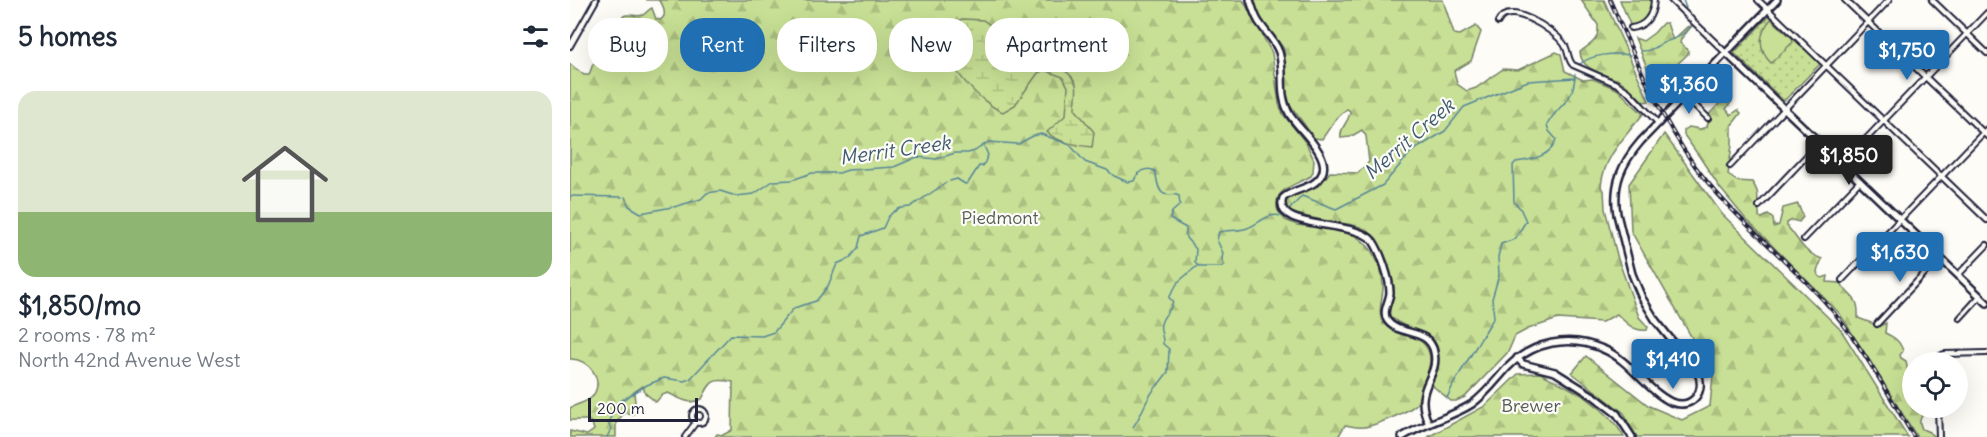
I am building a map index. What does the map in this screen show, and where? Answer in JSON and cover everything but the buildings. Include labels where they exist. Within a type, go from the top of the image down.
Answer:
[{"type":"street","points":[[570,46],[596,0]]},
{"type":"street","points":[[1250,0],[1256,17],[1274,41],[1280,55],[1282,95],[1286,108],[1323,160],[1324,168],[1319,178],[1312,184],[1285,196],[1281,203],[1286,213],[1300,221],[1348,228],[1365,234],[1373,242],[1386,270],[1389,284],[1390,296],[1385,312],[1388,321],[1394,326],[1422,336],[1432,345],[1434,351],[1434,366],[1422,401],[1428,422]]},
{"type":"street","points":[[1631,28],[1642,26],[1652,14],[1654,0]]},
{"type":"street","points":[[1671,0],[1987,303]]},
{"type":"street","points":[[1758,0],[1987,220]]},
{"type":"street","points":[[1402,437],[1428,422],[1472,404],[1523,353],[1547,343],[1568,341],[1592,345],[1611,353],[1671,402],[1689,404],[1698,396],[1701,383],[1698,373],[1656,321],[1636,285],[1616,203],[1616,185],[1626,159],[1777,0]]},
{"type":"street","points":[[1842,280],[1986,132],[1845,0]]},
{"type":"street","points":[[1730,166],[1889,0]]},
{"type":"street","points":[[1932,0],[1987,53]]},
{"type":"street","points":[[1498,22],[1502,13],[1507,11],[1525,12],[1556,34],[1566,47],[1568,59],[1573,65],[1617,84],[1629,92],[1658,123]]},
{"type":"street","points":[[1842,164],[1987,14]]},
{"type":"street","points":[[1685,96],[1708,118]]},
{"type":"street","points":[[1759,206],[1820,142]]},
{"type":"street","points":[[1804,239],[1860,181]]},
{"type":"street","points":[[1958,275],[1987,245]]},
{"type":"street","points":[[1877,324],[1940,257]]},
{"type":"street","points":[[1960,318],[1980,296]]},
{"type":"street","points":[[1968,354],[1987,353]]},
{"type":"street","points":[[1517,358],[1523,364],[1555,372],[1595,397],[1617,414],[1632,437]]},
{"type":"street","points":[[1939,418],[1940,437]]},
{"type":"street","points":[[686,437],[696,422]]},
{"type":"green space","name":"Piedmont","points":[[658,0],[1243,0],[1272,53],[1279,104],[1283,114],[1306,143],[1314,160],[1311,176],[1281,193],[1277,204],[1278,211],[1285,220],[1297,225],[1331,229],[1354,235],[1366,244],[1378,263],[1382,277],[1380,313],[1385,324],[1390,329],[1418,340],[1424,344],[1429,353],[1429,367],[1417,403],[1400,414],[1374,424],[1361,427],[1345,425],[1338,437],[715,437],[717,434],[723,435],[732,430],[733,382],[721,380],[713,382],[702,399],[693,402],[668,393],[662,395],[656,402],[645,393],[643,386],[634,392],[636,412],[624,413],[616,423],[616,437],[570,437],[570,431],[587,435],[594,430],[592,423],[588,420],[570,420],[570,408],[590,399],[597,384],[596,377],[589,366],[570,359],[570,64],[584,75],[589,75],[590,72],[668,72],[668,18],[663,18],[662,4]]},
{"type":"green space","points":[[1253,0],[1443,0],[1454,34],[1460,35],[1476,26],[1481,32],[1471,61],[1454,71],[1457,84],[1467,91],[1476,88],[1503,69],[1518,70],[1556,52],[1561,54],[1565,71],[1583,80],[1593,79],[1617,89],[1643,114],[1611,157],[1606,166],[1601,187],[1604,190],[1605,209],[1618,259],[1639,317],[1648,327],[1647,330],[1634,328],[1617,314],[1602,322],[1558,319],[1515,336],[1508,352],[1465,397],[1451,401],[1434,387],[1431,382],[1438,349],[1428,336],[1403,325],[1389,315],[1394,291],[1393,282],[1385,258],[1369,232],[1349,224],[1298,216],[1290,210],[1286,202],[1288,198],[1320,185],[1330,172],[1358,173],[1369,162],[1366,136],[1362,130],[1350,137],[1341,138],[1350,115],[1347,109],[1335,120],[1322,139],[1314,138],[1288,102],[1285,87],[1284,49],[1260,17]]},
{"type":"green space","points":[[1581,0],[1604,0],[1649,101],[1644,102],[1622,82],[1596,72],[1585,64],[1580,52],[1597,36],[1598,25]]},
{"type":"green space","points":[[1620,0],[1652,0],[1647,17],[1631,27]]},
{"type":"green space","name":"Piedmont","points":[[652,8],[656,18],[622,18],[627,15],[643,15]]},
{"type":"green space","points":[[1770,15],[1820,64],[1784,101],[1734,53]]},
{"type":"green space","points":[[1771,19],[1792,38],[1793,42],[1771,63],[1763,52],[1761,41],[1764,30]]},
{"type":"green space","points":[[973,20],[985,21],[985,72],[1040,72],[1015,105],[1003,112],[980,97],[958,72],[973,72]]},
{"type":"green space","points":[[1663,23],[1667,23],[1674,39],[1687,27],[1692,26],[1680,43],[1688,50],[1688,54],[1672,69],[1674,93],[1671,99],[1664,102],[1654,85],[1635,38],[1643,41]]},
{"type":"green space","points":[[1049,72],[1066,72],[1073,78],[1077,87],[1075,109],[1094,132],[1092,147],[1062,141],[1047,132],[1066,115],[1068,87],[1063,77]]},
{"type":"green space","points":[[1726,97],[1732,101],[1726,109],[1731,115],[1738,110],[1741,113],[1732,125],[1728,175],[1737,181],[1752,182],[1757,192],[1759,217],[1768,215],[1773,219],[1774,227],[1779,225],[1783,208],[1798,204],[1803,217],[1799,222],[1792,220],[1787,223],[1787,226],[1806,250],[1822,259],[1817,271],[1818,275],[1822,278],[1828,276],[1827,282],[1841,283],[1857,305],[1858,318],[1879,326],[1886,323],[1885,333],[1896,340],[1903,351],[1900,355],[1902,359],[1902,413],[1840,314],[1744,217],[1720,188],[1684,135],[1684,130],[1689,127],[1700,129],[1707,127],[1710,113]]},
{"type":"green space","points":[[1664,134],[1722,214],[1841,330],[1908,437],[1635,437],[1624,413],[1572,373],[1586,356],[1649,406],[1682,420],[1710,406],[1713,375],[1631,231],[1629,184]]},
{"type":"green space","name":"Brewer","points":[[1540,373],[1598,406],[1617,425],[1624,437],[1428,437],[1485,406],[1518,374]]},
{"type":"green space","points":[[1905,418],[1921,418],[1922,429],[1934,437],[1917,437]]},
{"type":"waterway","points":[[1683,0],[1686,8]]},
{"type":"waterway","points":[[1641,51],[1651,50],[1679,37],[1689,27]]},
{"type":"waterway","points":[[1579,65],[1596,56],[1630,55]]},
{"type":"waterway","points":[[1447,398],[1494,317],[1492,299],[1499,275],[1498,257],[1501,244],[1515,239],[1526,221],[1520,208],[1514,202],[1513,165],[1516,162],[1540,156],[1554,145],[1556,139],[1547,125],[1569,97],[1575,74]]},
{"type":"waterway","name":"Merrit Creek","points":[[1289,210],[1302,196],[1336,209],[1383,185],[1411,152],[1445,131],[1464,107],[1528,81],[1575,78]]},
{"type":"waterway","name":"Merrit Creek","points":[[674,207],[701,199],[707,193],[720,191],[736,196],[754,194],[773,181],[792,180],[812,173],[839,173],[848,170],[894,167],[917,157],[936,159],[955,153],[968,153],[988,142],[1018,144],[1041,134],[1070,145],[1085,162],[1107,170],[1128,182],[1134,181],[1142,171],[1148,169],[1155,171],[1162,192],[1166,195],[1179,196],[1180,205],[1172,212],[1170,219],[1186,228],[1186,238],[1196,249],[1195,263],[1200,267],[1224,265],[1223,253],[1217,240],[1219,232],[1244,229],[1271,216],[1285,214]]},
{"type":"waterway","points":[[950,181],[957,179],[965,184],[968,183],[979,166],[983,166],[988,155],[984,146]]},
{"type":"waterway","points":[[607,437],[611,429],[608,423],[617,403],[647,385],[664,378],[684,381],[690,379],[731,335],[762,336],[774,332],[794,308],[816,301],[828,286],[837,264],[850,258],[858,248],[861,236],[883,228],[893,212],[910,207],[946,183]]},
{"type":"waterway","name":"Merrit Creek","points":[[570,196],[622,197]]},
{"type":"waterway","name":"Merrit Creek","points":[[625,197],[629,206],[641,213],[672,207]]},
{"type":"waterway","points":[[1158,385],[1168,372],[1169,349],[1163,344],[1161,327],[1173,301],[1169,298],[1178,282],[1197,266]]},
{"type":"waterway","points":[[1133,427],[1158,385]]},
{"type":"railway","points":[[1610,0],[1658,106],[1695,166],[1709,185],[1741,219],[1808,284],[1837,316],[1872,367],[1914,437]]}]
